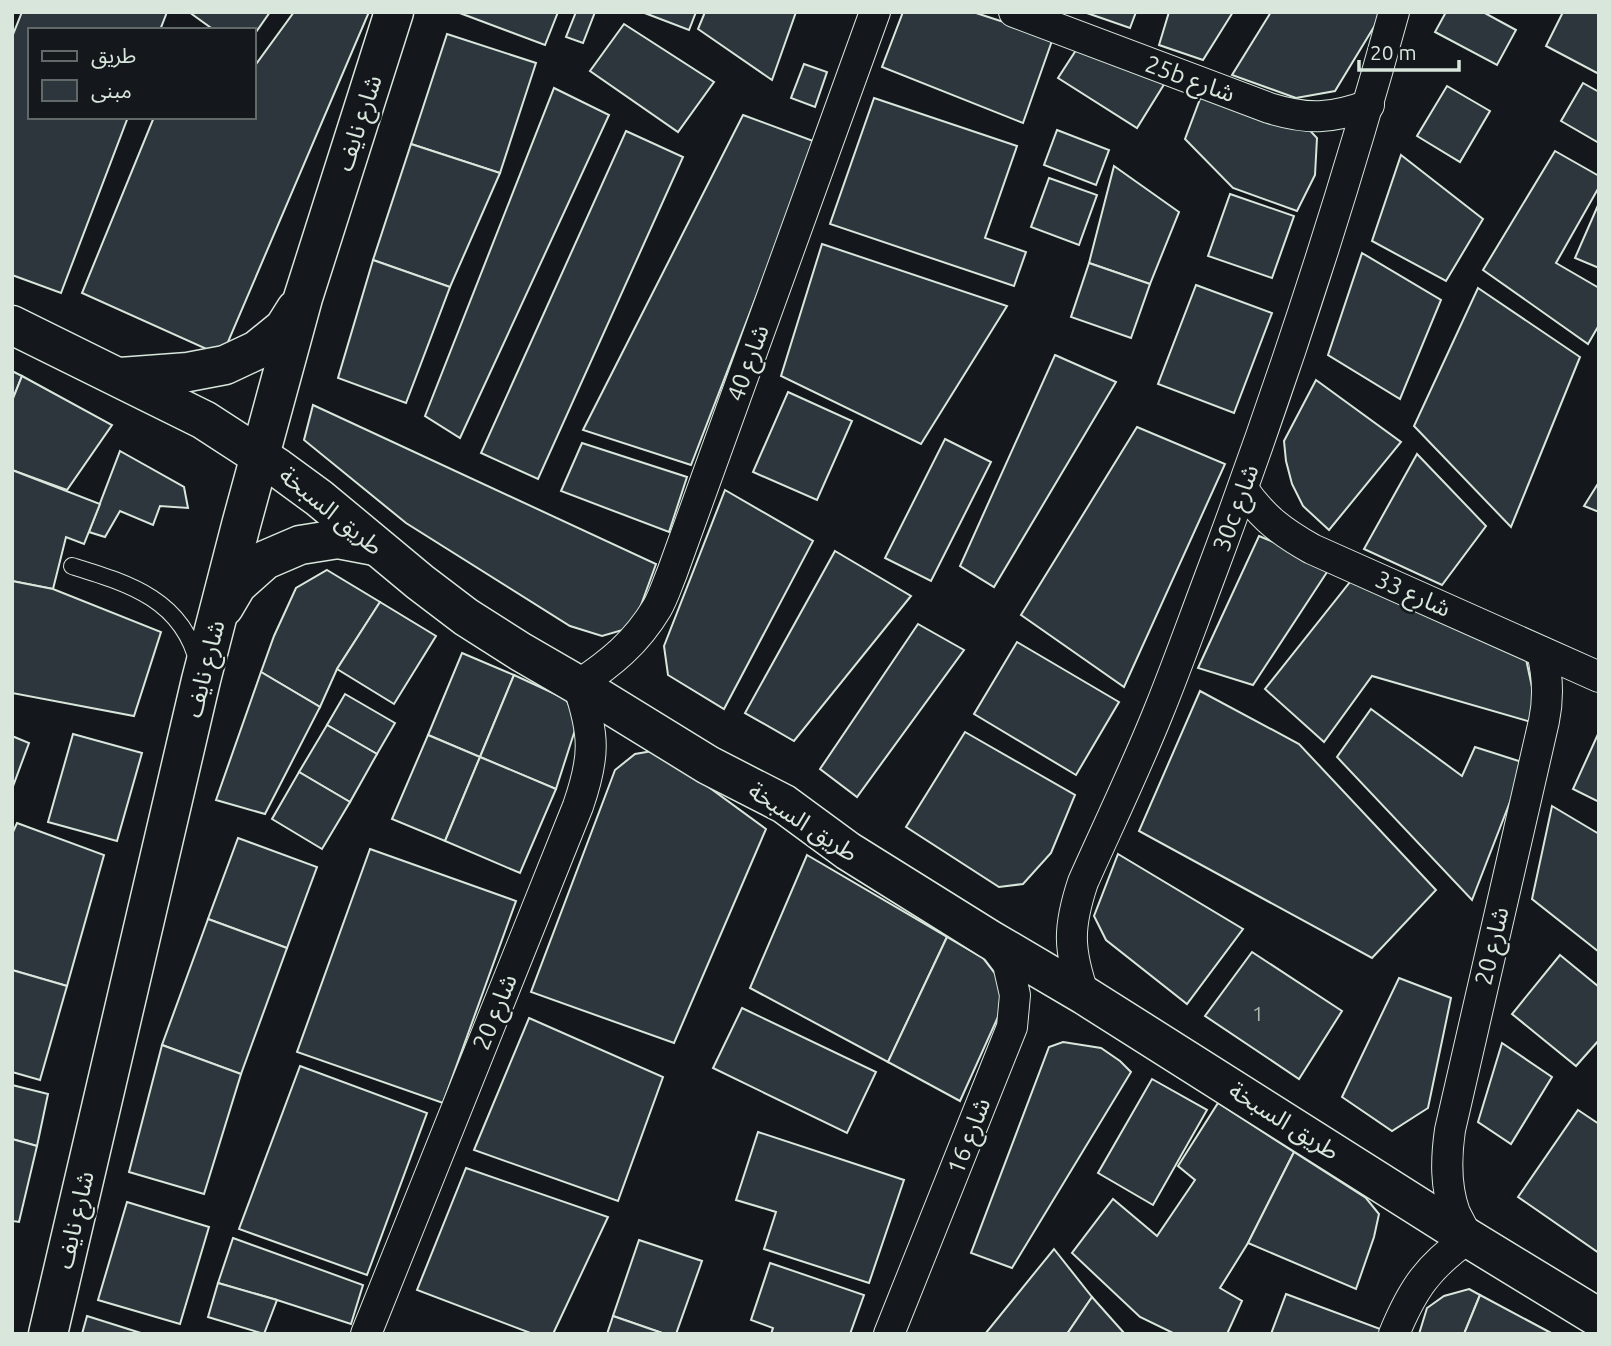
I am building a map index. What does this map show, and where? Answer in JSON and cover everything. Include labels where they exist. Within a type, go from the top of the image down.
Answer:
[{"type":"street","name":"شارع نايف","points":[[48,1334],[217,618],[303,298],[394,12]]},
{"type":"street","name":"شارع 40","points":[[578,685],[609,665],[636,638],[657,607],[875,12]]},
{"type":"street","name":"25b شارع","points":[[1014,12],[1294,116],[1346,114],[1369,105]]},
{"type":"street","name":"30c شارع","points":[[1084,995],[1074,967],[1071,938],[1074,909],[1083,882],[1158,714],[1243,489],[1299,328],[1369,105],[1394,12]]},
{"type":"street","points":[[120,377],[188,372],[225,365],[257,351],[284,328],[303,298]]},
{"type":"street","name":"طريق السبخة","points":[[12,324],[204,420],[320,498],[375,546],[466,617],[708,765],[784,804],[848,851],[1084,995],[1599,1318]]},
{"type":"street","name":"شارع 33","points":[[1243,489],[1256,508],[1272,524],[1312,549],[1599,677]]},
{"type":"street","points":[[217,618],[237,585],[265,560],[300,545],[338,539],[375,546]]},
{"type":"street","name":"شارع 20","points":[[1468,1238],[1455,1213],[1448,1185],[1446,1157],[1544,722],[1548,686],[1542,652]]},
{"type":"street","name":"شارع 20","points":[[366,1334],[588,777],[592,747],[588,716],[578,685]]},
{"type":"street","name":"شارع 16","points":[[890,1334],[1012,1027],[1016,995],[1008,964],[989,939]]},
{"type":"street","points":[[1394,1334],[1406,1305],[1422,1279],[1443,1256],[1468,1238]]},
{"type":"lane","points":[[72,566],[119,580],[144,592],[165,608],[183,630],[195,654],[201,680]]},
{"type":"building","points":[[22,12],[167,12],[161,28],[28,28],[28,119],[127,119],[61,293],[12,275],[12,37]]},
{"type":"building","points":[[189,12],[270,12],[256,32],[256,28],[211,28]]},
{"type":"building","points":[[294,12],[369,12],[222,356],[82,293],[153,119],[256,119],[256,64]]},
{"type":"building","points":[[457,12],[558,12],[545,45]]},
{"type":"building","points":[[576,12],[595,12],[583,43],[566,37]]},
{"type":"building","points":[[642,12],[696,12],[689,30]]},
{"type":"building","points":[[705,12],[796,12],[772,80],[698,29]]},
{"type":"building","points":[[903,12],[973,12],[1053,38],[1023,123],[882,67]]},
{"type":"building","points":[[1084,12],[1136,12],[1130,28]]},
{"type":"building","points":[[1169,12],[1233,12],[1203,60],[1159,45]]},
{"type":"building","points":[[1271,12],[1383,12],[1335,91],[1296,98],[1232,75]]},
{"type":"building","points":[[1446,12],[1483,12],[1516,30],[1497,65],[1435,32]]},
{"type":"building","points":[[1563,12],[1599,12],[1599,74],[1546,46]]},
{"type":"building","points":[[624,24],[714,82],[678,132],[590,71]]},
{"type":"building","points":[[447,34],[536,63],[500,173],[411,144]]},
{"type":"building","points":[[1080,44],[1168,78],[1137,128],[1058,78]]},
{"type":"building","points":[[804,64],[827,72],[815,107],[791,98]]},
{"type":"building","points":[[1583,83],[1599,92],[1599,143],[1561,121]]},
{"type":"building","points":[[1447,86],[1490,111],[1460,162],[1417,136]]},
{"type":"building","points":[[554,88],[609,115],[460,438],[425,416]]},
{"type":"building","points":[[1203,91],[1302,122],[1317,138],[1315,175],[1297,211],[1233,188],[1185,139]]},
{"type":"building","points":[[874,98],[1017,146],[985,238],[1026,252],[1014,286],[830,224]]},
{"type":"building","points":[[743,115],[816,142],[691,465],[583,430]]},
{"type":"building","points":[[1057,130],[1109,150],[1096,185],[1044,165]]},
{"type":"building","points":[[626,131],[683,157],[538,479],[481,453]]},
{"type":"building","points":[[411,144],[500,173],[450,287],[373,260]]},
{"type":"building","points":[[1555,151],[1599,176],[1599,187],[1556,263],[1599,288],[1599,325],[1588,344],[1483,270]]},
{"type":"building","points":[[1401,155],[1483,219],[1446,281],[1372,241]]},
{"type":"building","points":[[1114,166],[1179,212],[1150,284],[1089,263]]},
{"type":"building","points":[[1049,178],[1097,195],[1079,245],[1031,227]]},
{"type":"building","points":[[1230,194],[1294,216],[1272,278],[1208,256]]},
{"type":"building","points":[[1599,203],[1599,268],[1575,258]]},
{"type":"building","points":[[822,244],[1007,306],[921,444],[781,376]]},
{"type":"building","points":[[1362,253],[1441,300],[1400,399],[1328,355]]},
{"type":"building","points":[[373,260],[450,287],[406,403],[338,378]]},
{"type":"building","points":[[1089,263],[1150,284],[1131,338],[1071,317]]},
{"type":"building","points":[[1196,285],[1272,313],[1234,413],[1158,384]]},
{"type":"building","points":[[1478,288],[1580,357],[1511,527],[1414,426]]},
{"type":"building","points":[[1055,355],[1116,382],[994,587],[960,566]]},
{"type":"building","points":[[12,371],[22,376],[12,401]]},
{"type":"building","points":[[22,376],[112,425],[67,490],[12,470],[12,401]]},
{"type":"building","points":[[1316,380],[1401,442],[1329,530],[1303,506],[1292,484],[1284,441]]},
{"type":"building","points":[[788,392],[852,421],[817,500],[753,472]]},
{"type":"building","points":[[313,405],[656,564],[633,627],[602,636],[570,626],[406,523],[304,440]]},
{"type":"building","points":[[1137,427],[1225,464],[1124,687],[1021,615]]},
{"type":"building","points":[[945,439],[991,462],[931,581],[885,558]]},
{"type":"building","points":[[582,443],[687,477],[669,532],[561,491]]},
{"type":"building","points":[[120,451],[184,487],[188,508],[160,506],[153,525],[120,511],[105,537],[89,532]]},
{"type":"building","points":[[1417,454],[1486,526],[1442,585],[1364,549]]},
{"type":"building","points":[[12,470],[100,504],[84,544],[66,537],[53,589],[12,581]]},
{"type":"building","points":[[1599,482],[1599,512],[1584,506]]},
{"type":"building","points":[[725,490],[813,541],[724,709],[668,675],[664,646]]},
{"type":"building","points":[[1259,536],[1331,566],[1253,685],[1198,668]]},
{"type":"building","points":[[835,551],[911,596],[794,741],[745,713]]},
{"type":"building","points":[[327,570],[380,602],[337,669],[320,707],[261,672],[296,588]]},
{"type":"building","points":[[1354,577],[1526,659],[1535,701],[1531,722],[1372,676],[1324,742],[1265,689]]},
{"type":"building","points":[[12,581],[53,589],[161,632],[134,716],[12,693]]},
{"type":"building","points":[[380,602],[436,636],[394,704],[337,669]]},
{"type":"building","points":[[918,624],[964,650],[857,797],[820,769]]},
{"type":"building","points":[[1017,642],[1119,702],[1076,775],[974,714]]},
{"type":"building","points":[[462,653],[514,675],[480,757],[428,735]]},
{"type":"building","points":[[261,672],[320,707],[265,814],[216,800]]},
{"type":"building","points":[[514,675],[566,699],[573,714],[575,730],[556,789],[480,757]]},
{"type":"building","points":[[1200,691],[1299,744],[1436,890],[1372,958],[1139,831]]},
{"type":"building","points":[[345,694],[395,723],[377,754],[327,725]]},
{"type":"building","points":[[1371,709],[1462,776],[1475,747],[1525,763],[1472,900],[1337,757]]},
{"type":"building","points":[[327,725],[377,754],[350,802],[299,772]]},
{"type":"building","points":[[965,732],[1075,795],[1051,853],[1023,884],[999,887],[906,827]]},
{"type":"building","points":[[1599,732],[1599,802],[1573,789]]},
{"type":"building","points":[[73,734],[142,753],[117,841],[48,822]]},
{"type":"building","points":[[428,735],[480,757],[445,841],[392,819]]},
{"type":"building","points":[[12,736],[29,743],[12,789]]},
{"type":"building","points":[[658,750],[766,829],[674,1043],[531,992],[615,770],[635,754]]},
{"type":"building","points":[[480,757],[556,789],[520,873],[445,841]]},
{"type":"building","points":[[299,772],[350,802],[322,849],[272,819]]},
{"type":"building","points":[[1552,806],[1599,834],[1599,952],[1532,899]]},
{"type":"building","points":[[17,823],[104,855],[67,986],[12,970],[12,834]]},
{"type":"building","points":[[238,838],[317,867],[287,948],[208,919]]},
{"type":"building","points":[[370,849],[516,901],[443,1103],[297,1052]]},
{"type":"building","points":[[1118,854],[1243,929],[1187,1004],[1106,940],[1094,916]]},
{"type":"building","points":[[807,855],[947,937],[888,1062],[750,988]]},
{"type":"building","points":[[208,919],[287,948],[241,1074],[162,1045]]},
{"type":"building","points":[[947,937],[983,958],[1003,984],[1002,1008],[960,1101],[888,1062]]},
{"type":"building","points":[[1252,952],[1342,1011],[1299,1079],[1205,1016]]},
{"type":"building","points":[[1560,955],[1599,987],[1599,1040],[1576,1066],[1512,1014]]},
{"type":"building","points":[[12,970],[67,986],[40,1080],[12,1072]]},
{"type":"building","points":[[1399,978],[1451,998],[1428,1108],[1392,1131],[1342,1097]]},
{"type":"building","points":[[742,1008],[876,1072],[847,1133],[713,1068]]},
{"type":"building","points":[[529,1018],[663,1077],[618,1201],[474,1150]]},
{"type":"building","points":[[1063,1042],[1101,1048],[1131,1072],[1012,1268],[971,1253],[1049,1047]]},
{"type":"building","points":[[1502,1043],[1552,1077],[1511,1144],[1478,1122]]},
{"type":"building","points":[[162,1045],[241,1074],[204,1194],[129,1172]]},
{"type":"building","points":[[300,1066],[427,1113],[367,1275],[239,1229]]},
{"type":"building","points":[[1152,1079],[1207,1110],[1153,1205],[1098,1173]]},
{"type":"building","points":[[12,1085],[48,1094],[37,1146],[12,1139]]},
{"type":"building","points":[[1218,1103],[1294,1152],[1248,1243],[1220,1288],[1242,1301],[1227,1334],[1175,1334],[1140,1317],[1072,1253],[1113,1199],[1157,1236],[1195,1180],[1178,1166]]},
{"type":"building","points":[[1578,1110],[1599,1124],[1599,1253],[1518,1197]]},
{"type":"building","points":[[758,1132],[904,1180],[869,1283],[764,1249],[776,1212],[736,1200]]},
{"type":"building","points":[[12,1139],[37,1146],[19,1222],[12,1221]]},
{"type":"building","points":[[1294,1152],[1366,1198],[1379,1214],[1356,1289],[1248,1243]]},
{"type":"building","points":[[466,1168],[608,1217],[553,1334],[533,1334],[417,1290]]},
{"type":"building","points":[[127,1202],[209,1227],[180,1324],[98,1300]]},
{"type":"building","points":[[233,1238],[363,1285],[351,1324],[218,1283]]},
{"type":"building","points":[[639,1240],[702,1261],[676,1334],[665,1334],[613,1316]]},
{"type":"building","points":[[1054,1249],[1092,1297],[1067,1334],[985,1334]]},
{"type":"building","points":[[770,1263],[864,1295],[850,1334],[771,1334],[773,1328],[751,1320]]},
{"type":"building","points":[[218,1283],[277,1300],[264,1334],[208,1317]]},
{"type":"building","points":[[1469,1289],[1480,1295],[1464,1334],[1419,1334],[1427,1308],[1444,1296]]},
{"type":"building","points":[[1286,1294],[1383,1330],[1381,1334],[1271,1334]]},
{"type":"building","points":[[1480,1295],[1553,1334],[1464,1334]]},
{"type":"building","points":[[1092,1297],[1125,1334],[1067,1334]]},
{"type":"building","points":[[87,1316],[144,1334],[82,1334]]},
{"type":"building","points":[[613,1316],[665,1334],[607,1334]]}]
